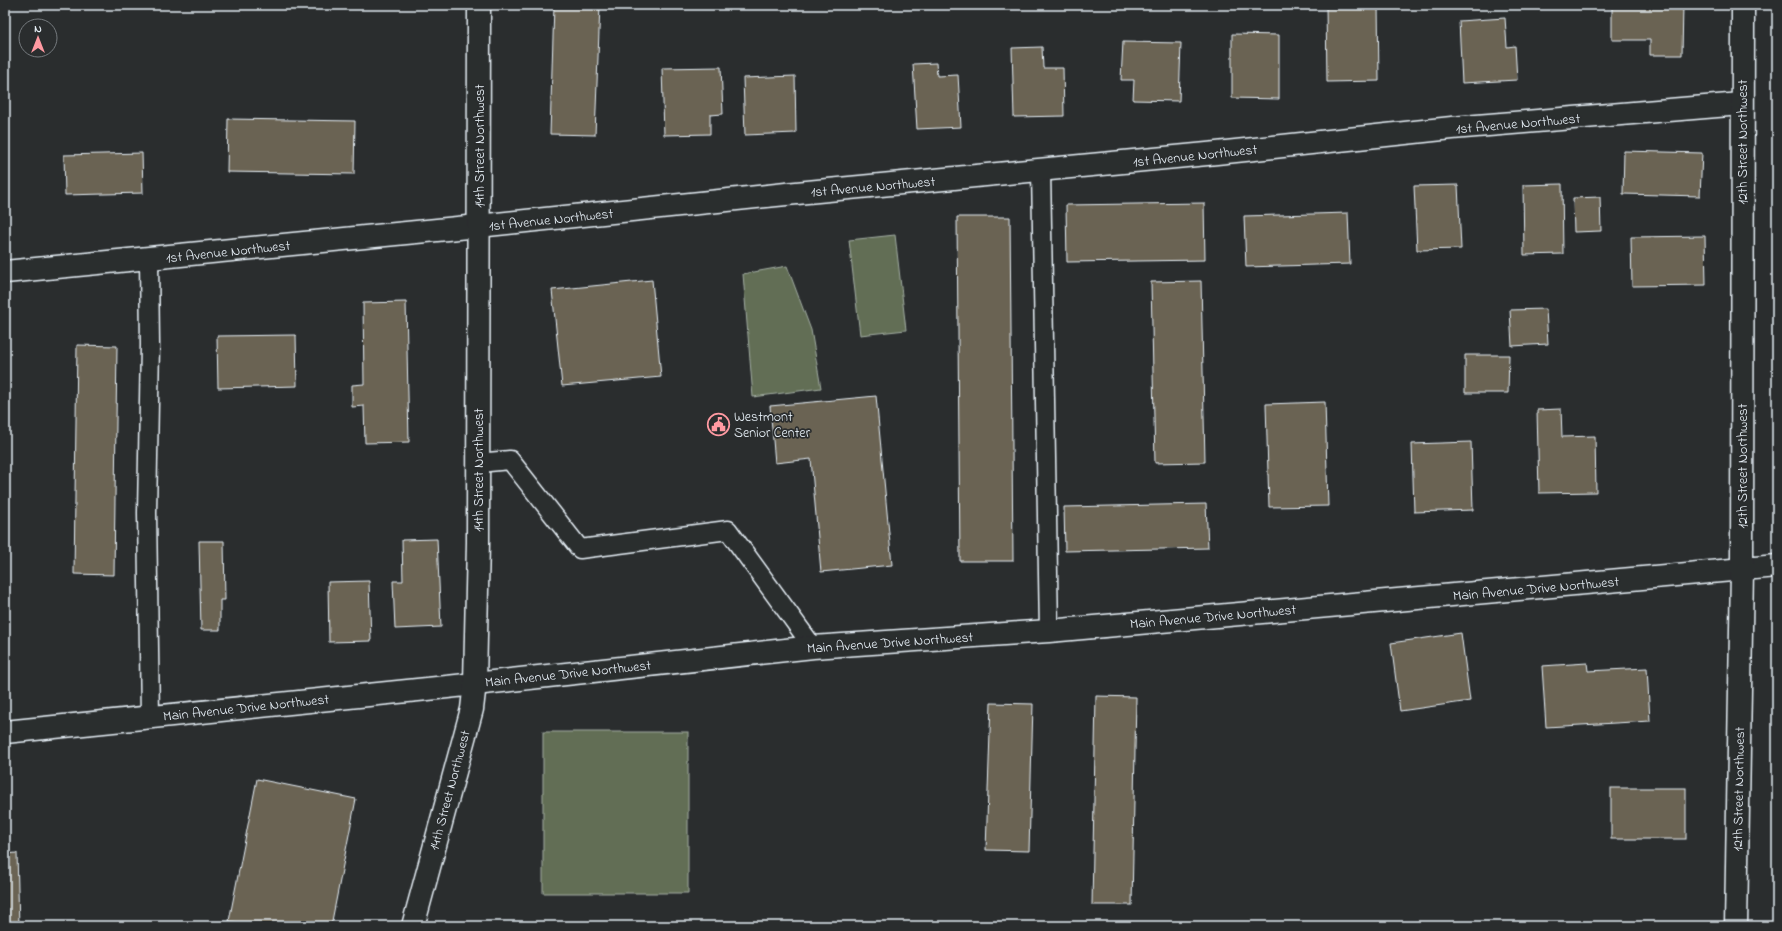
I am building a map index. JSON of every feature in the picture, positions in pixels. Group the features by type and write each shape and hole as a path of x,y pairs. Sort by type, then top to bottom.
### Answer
{"street":[{"name":"14th Street Northwest","path":"413,926 472,708 475,684 478,463 479,5"},
{"name":"12th Street Northwest","path":"1736,926 1742,570 1742,5"},
{"name":"1st Avenue Northwest","path":"5,272 149,259 1452,128 1741,104"},
{"name":"Main Avenue Drive Northwest","path":"5,732 475,684 813,647 1049,631 1777,566"}],"lane":[{"path":"1041,170 1049,631"},
{"path":"149,259 150,345 147,513 150,717"},
{"path":"478,463 510,460 580,549 728,530 813,647"}],"green space":[{"path":"895,235 906,330 860,335 849,240"},
{"path":"787,266 811,330 821,388 753,397 743,274"},
{"path":"543,732 688,732 688,893 543,893"}],"building":[{"path":"554,5 600,5 595,135 550,134"},
{"path":"1326,5 1378,5 1379,81 1327,82"},
{"path":"1612,5 1683,5 1682,55 1650,55 1650,40 1612,40"},
{"path":"1505,18 1507,47 1515,46 1517,80 1462,83 1459,21"},
{"path":"1232,34 1279,35 1279,99 1232,98"},
{"path":"1123,42 1181,43 1179,101 1133,100 1134,80 1121,80"},
{"path":"1042,47 1043,68 1063,68 1064,116 1014,117 1012,48"},
{"path":"936,63 937,76 958,75 961,127 917,129 913,64"},
{"path":"721,67 723,114 710,115 710,134 664,135 662,68"},
{"path":"795,76 796,133 745,135 743,78"},
{"path":"228,119 355,121 354,174 227,172"},
{"path":"1624,151 1702,153 1700,196 1623,194"},
{"path":"142,153 143,193 65,195 64,155"},
{"path":"1562,184 1563,254 1524,255 1523,185"},
{"path":"1458,185 1461,249 1417,250 1414,186"},
{"path":"1600,197 1601,231 1574,232 1573,198"},
{"path":"1204,203 1205,260 1067,262 1066,205"},
{"path":"1348,213 1350,264 1246,267 1244,216"},
{"path":"957,217 1010,217 1013,561 960,561"},
{"path":"1705,236 1706,285 1632,286 1631,237"},
{"path":"652,280 661,377 562,386 552,290"},
{"path":"1201,281 1205,462 1155,463 1151,282"},
{"path":"406,302 409,442 365,443 364,406 352,407 352,385 364,384 363,303"},
{"path":"1546,309 1548,344 1512,346 1510,310"},
{"path":"296,335 297,386 218,388 217,336"},
{"path":"77,345 117,346 114,575 74,574"},
{"path":"1465,355 1509,355 1508,393 1465,393"},
{"path":"876,396 892,565 821,572 811,459 775,463 770,406"},
{"path":"1325,402 1328,506 1269,507 1266,404"},
{"path":"1561,409 1562,437 1595,436 1596,492 1539,493 1537,410"},
{"path":"1471,442 1473,510 1414,512 1412,444"},
{"path":"1206,504 1208,548 1065,551 1064,507"},
{"path":"437,539 441,627 395,629 393,581 403,581 402,540"},
{"path":"199,541 224,541 225,600 220,600 220,630 201,630"},
{"path":"369,581 371,641 329,642 328,582"},
{"path":"1461,633 1470,701 1400,711 1391,643"},
{"path":"1587,663 1588,671 1647,668 1650,721 1546,727 1542,666"},
{"path":"1096,696 1136,697 1132,905 1092,905"},
{"path":"991,703 1033,704 1029,851 986,850"},
{"path":"257,779 356,799 331,926 252,926 229,921"},
{"path":"1611,788 1686,788 1686,839 1611,839"},
{"path":"17,853 19,926 5,926 5,854"}],"place":[{"name":"Westmont Senior Center","path":"718,424"}]}
